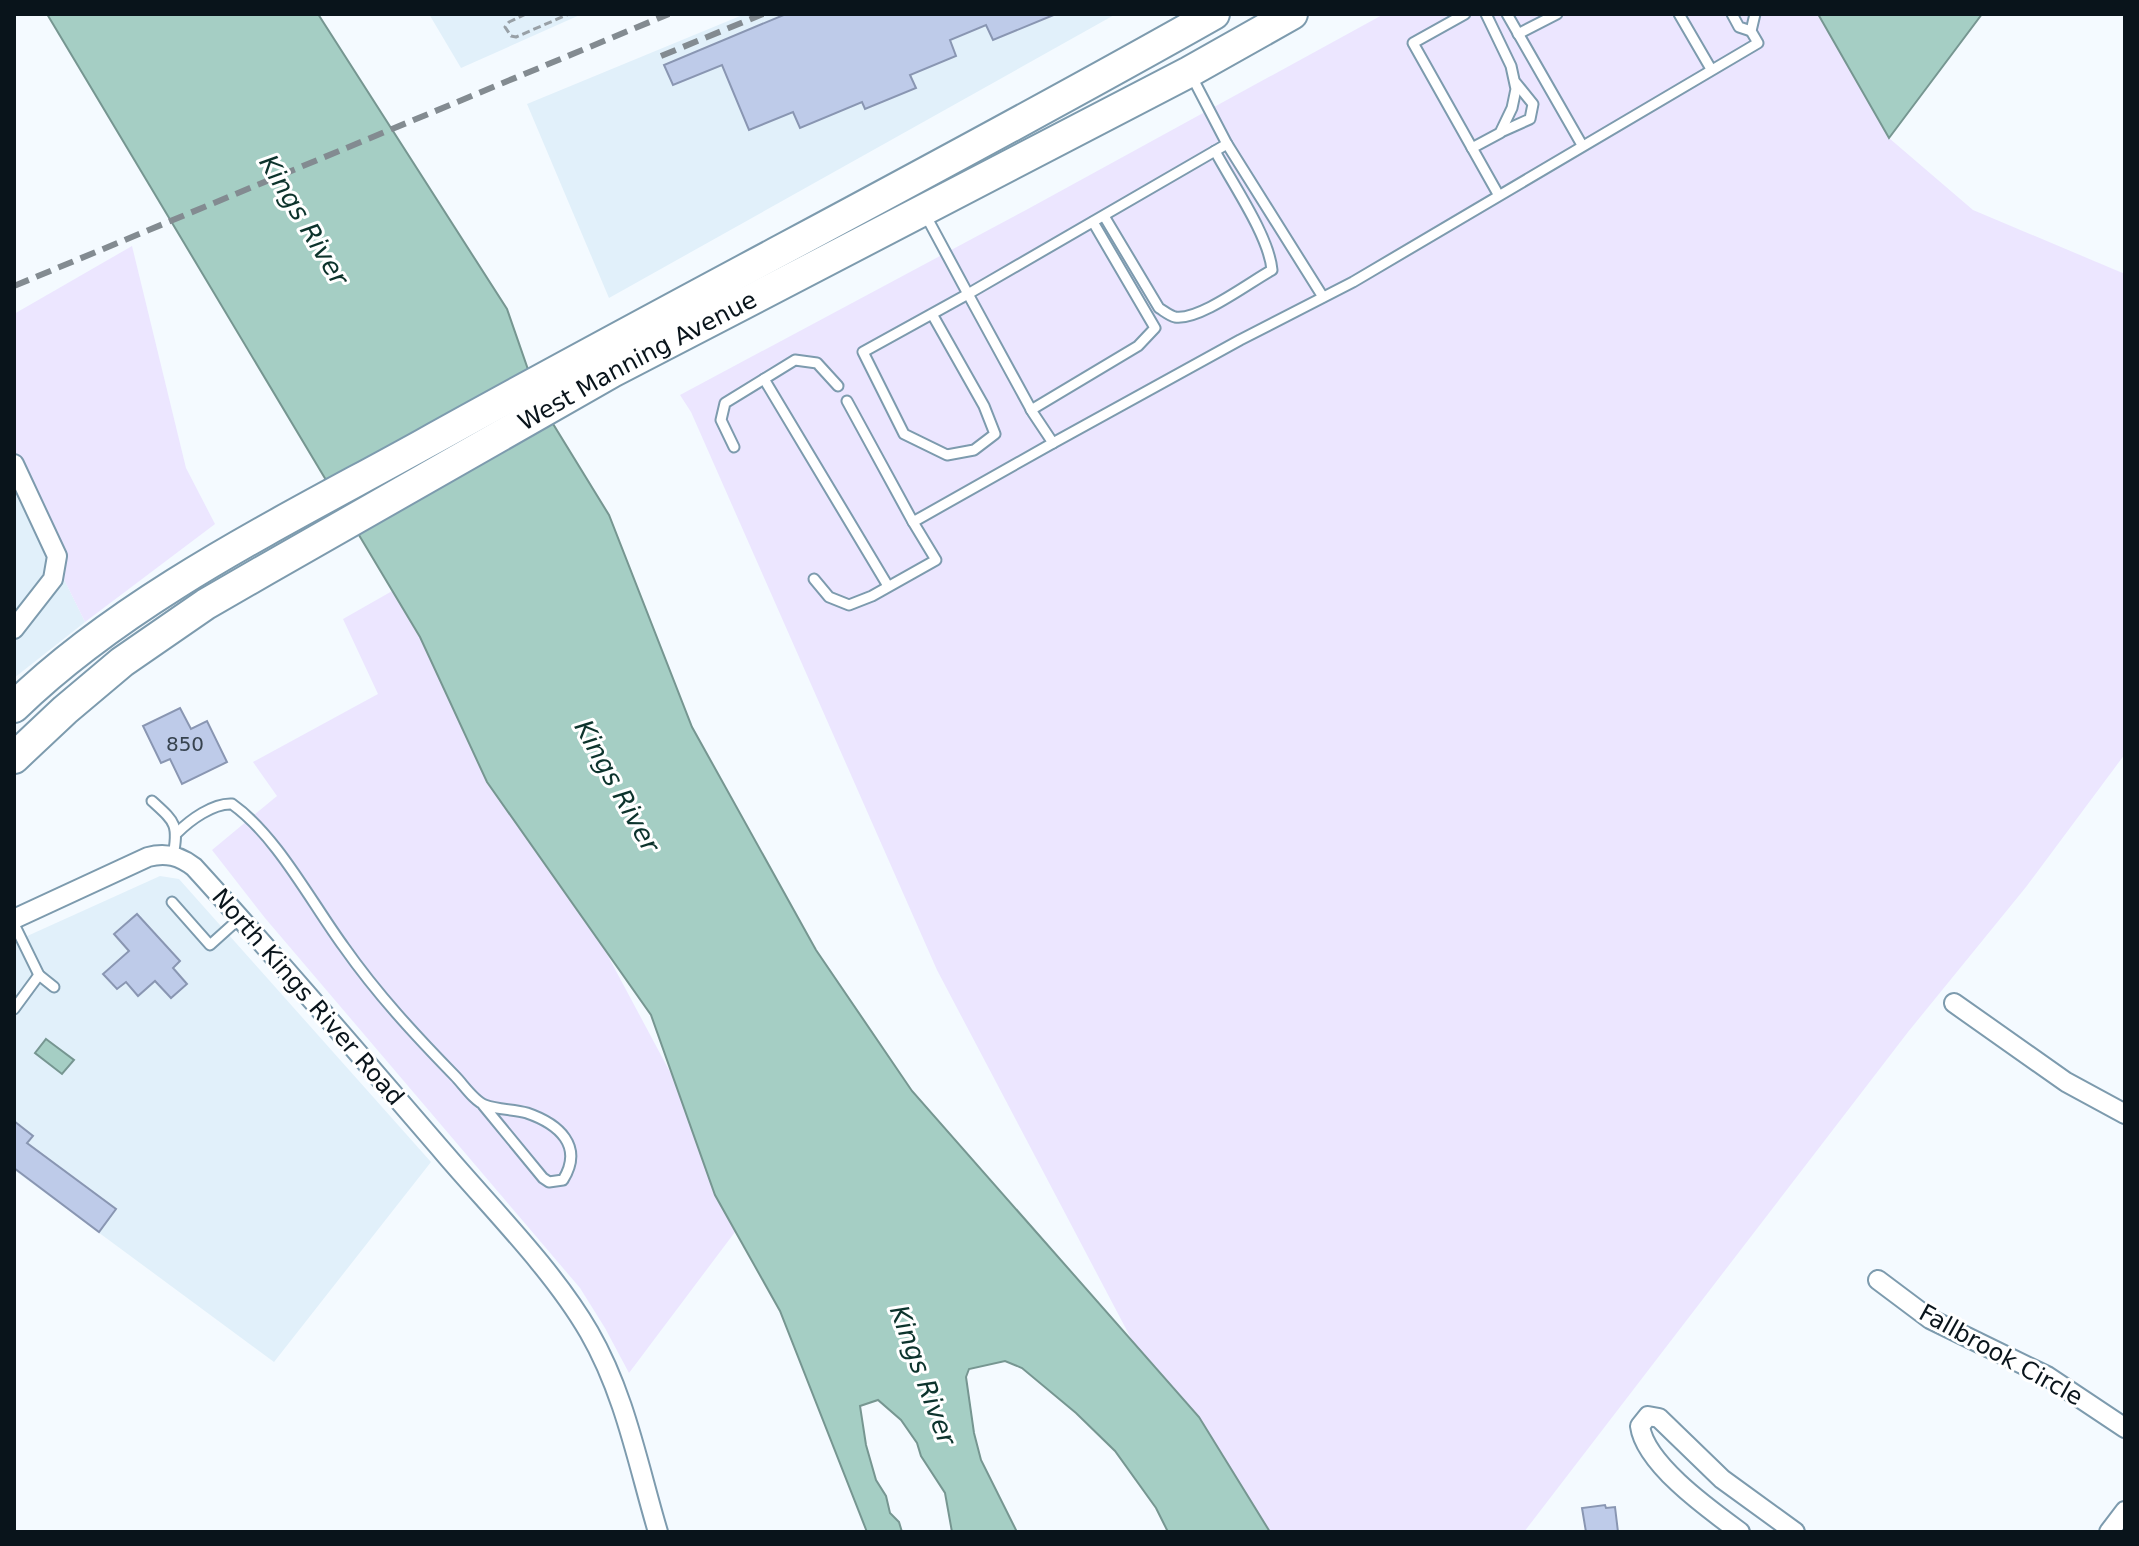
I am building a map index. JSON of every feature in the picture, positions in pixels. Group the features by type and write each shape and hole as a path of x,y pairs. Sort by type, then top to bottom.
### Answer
{"main road":[{"name":"West Manning Avenue","path":"14,758 122,662 206,604 604,360 1214,14"},
{"name":"West Manning Avenue","path":"14,707 100,636 250,541 604,360 924,210 1189,72 1292,14"}],"street":[{"path":"14,464 57,556 53,579 14,629"},
{"path":"14,922 148,857 173,856"},
{"name":"North Kings River Road","path":"173,856 194,867 240,918 567,1299 589,1333 619,1399 658,1532"},
{"path":"1954,1003 2066,1082 2125,1114"},
{"name":"Fallbrook Circle","path":"1878,1280 1930,1319 2047,1376 2125,1428"},
{"path":"1740,1532 1688,1490 1645,1444 1640,1426 1648,1416 1659,1418 1722,1479 1795,1532"},
{"path":"2109,1532 2125,1511"}],"lane":[{"path":"1465,14 1413,43 1498,194"},
{"path":"1486,14 1511,66 1516,89 1512,108 1500,133"},
{"path":"1507,14 1582,145"},
{"path":"1518,34 1557,14"},
{"path":"1679,14 1711,69"},
{"path":"913,522 1323,297 1758,43 1751,31 1739,27 1732,14"},
{"path":"1751,31 1755,14"},
{"path":"1189,72 1227,144 1323,297"},
{"path":"1472,148 1530,119 1533,104 1514,81"},
{"path":"932,314 984,406 995,434 974,450 947,455 904,434 863,352 1227,144"},
{"path":"1104,216 1159,308 1173,317 1203,310 1272,270 1271,256 1260,233 1215,151"},
{"path":"924,210 1031,410 1053,443"},
{"path":"1031,410 1138,346 1155,328 1093,222"},
{"path":"734,447 721,420 725,403 795,360 817,363 838,386"},
{"path":"764,379 888,586"},
{"path":"814,579 829,597 849,605 936,560 847,401"},
{"path":"152,801 174,821 177,833 173,856"},
{"path":"177,833 219,806 232,804 239,809 275,848 393,1011 483,1105 543,1178 549,1182 563,1180 571,1161 571,1149 566,1138 548,1122 526,1113 483,1105"},
{"path":"172,902 210,945 240,918"},
{"path":"14,922 39,975 54,987"},
{"path":"14,1009 39,975"}],"path":[{"path":"526,14 509,22 505,27 507,33 516,37 569,14"}],"shaded area":[{"path":"429,14 582,14 461,68"},
{"path":"745,14 1116,14 609,298 527,104"},
{"path":"1384,14 1818,14 1889,138 1973,210 2125,274 2125,754 2026,887 1908,1032 1524,1532 1233,1532 937,970 691,412 680,395"},
{"path":"132,246 186,468 215,524 85,622 14,477 14,314"},
{"path":"14,477 85,622 14,678"},
{"path":"408,582 747,1216 629,1373 580,1288 265,918 212,850 277,796 253,762 378,694 343,619"},
{"path":"160,876 179,879 431,1162 274,1362 14,1170 14,942"}],"water":[{"name":"Kings River","path":"47,14 318,14 507,309 539,401 609,515 692,727 816,950 912,1091 1199,1417 1270,1532 1168,1532 1156,1508 1115,1451 1022,1368 1005,1361 969,1369 966,1377 981,1460 1017,1532 952,1532 945,1493 921,1456 917,1443 901,1420 878,1400 860,1406 866,1445 876,1480 902,1532 867,1532 780,1311 715,1195 651,1015 487,782 420,637"},
{"path":"1818,14 1982,14 1889,138"},
{"path":"46,1039 74,1060 62,1074 35,1053"}],"building":[{"path":"786,14 1056,14 993,40 986,25 950,40 956,56 910,75 916,88 865,109 862,102 800,128 793,112 749,130 722,65 673,85 664,65"},
{"path":"180,708 191,729 207,721 227,762 182,784 170,759 161,763 143,726"},
{"path":"137,914 180,961 173,968 187,984 171,998 155,981 138,996 126,982 117,989 103,974 129,951 114,934"},
{"path":"14,1121 33,1136 27,1143 116,1209 99,1232 14,1168"},
{"path":"1605,1505 1606,1508 1615,1507 1618,1532 1586,1532 1582,1508"}],"railway":[{"path":"14,286 669,14"},
{"path":"661,56 763,14"}]}
